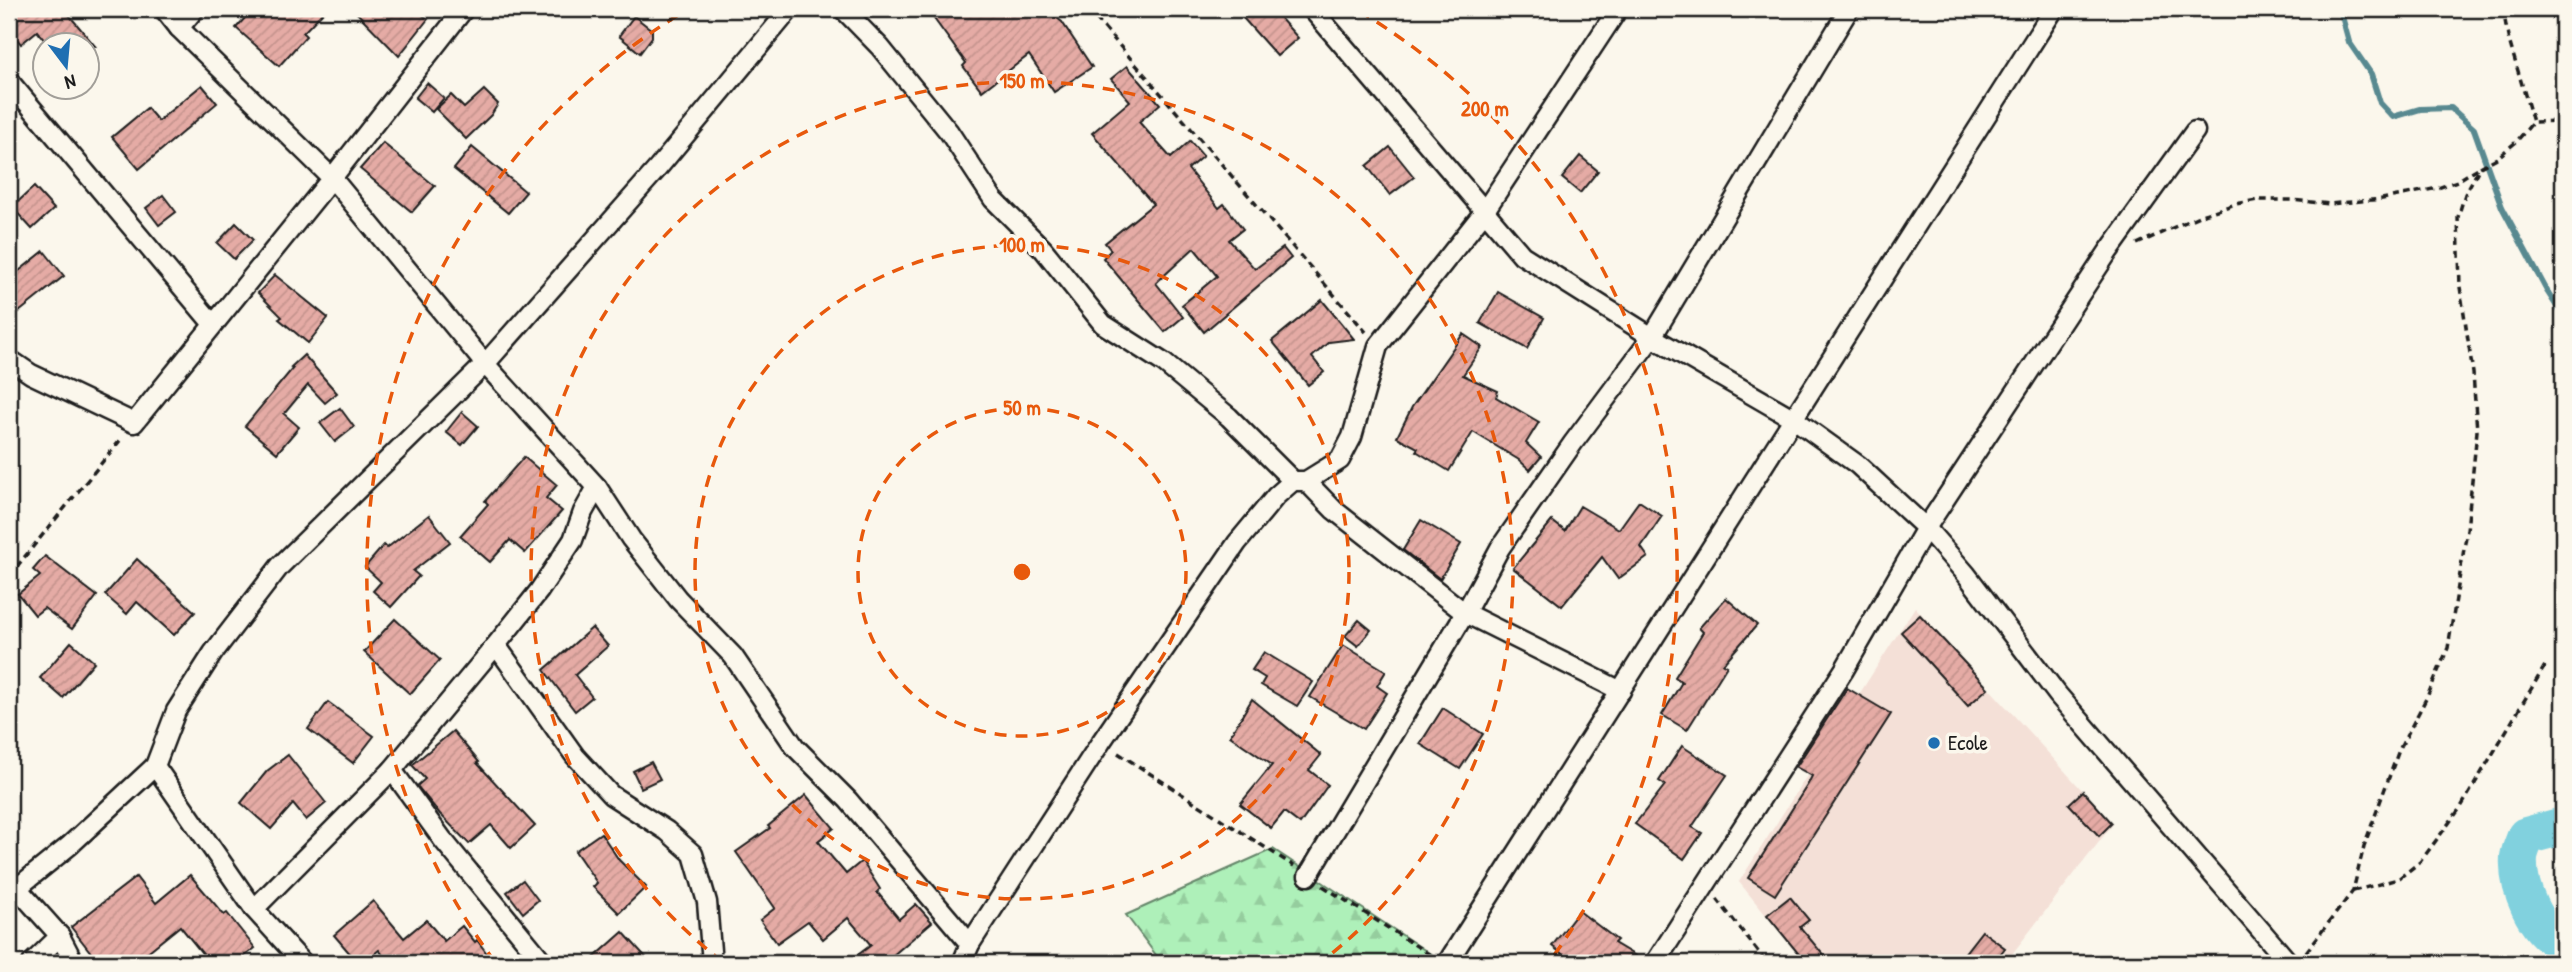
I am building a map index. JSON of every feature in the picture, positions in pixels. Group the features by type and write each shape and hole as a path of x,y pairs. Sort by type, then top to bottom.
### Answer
{"street":[{"path":"164,9 179,28 332,178 485,364 597,486 631,539 670,589 733,656 795,747 848,800 970,944"},
{"path":"179,28 195,9"},
{"path":"9,359 31,374 134,423 332,178 464,9"},
{"path":"74,963 60,936 13,883 69,846 155,766 176,711 213,653 280,566 485,364 658,168 790,9"},
{"path":"843,9 880,47 949,132 993,199 1043,249 1103,324 1164,363 1334,510 1465,612 1621,691"},
{"path":"1312,9 1522,256 1652,337 1794,419 1858,465 1926,528 1966,574 2058,695 2289,963"},
{"path":"962,963 970,944 1101,743 1237,543 1276,496 1340,460 1352,437 1378,346 1484,212 1618,9"},
{"path":"1308,876 1465,612 1500,548 1573,443 1652,337 1849,9"},
{"path":"1440,960 1621,691 2054,9"},
{"path":"9,81 213,324"},
{"path":"1655,963 1844,670 1926,528 2108,252 2195,131"},
{"path":"254,909 392,770 496,645 539,591 573,540 583,512 597,486"},
{"path":"496,645 575,756 611,795 667,831 693,854 707,902 712,963"},
{"path":"155,766 254,909 303,963"},
{"path":"392,770 443,840 544,963"},
{"path":"32,963 60,936"}],"path":[{"path":"1088,9 1378,346"},
{"path":"2503,9 2508,37 2533,121"},
{"path":"2533,121 2563,121"},
{"path":"2108,252 2142,243 2201,215 2236,204 2257,200 2281,200 2329,204 2382,199 2438,188 2457,181 2497,158 2516,142 2533,121"},
{"path":"2306,953 2353,891 2364,846 2399,750 2427,697 2448,648 2467,530 2477,431 2473,373 2460,287 2458,228 2465,194 2480,167"},
{"path":"9,576 134,423"},
{"path":"2353,891 2398,879 2420,862 2461,807 2546,664"},
{"path":"1101,743 1440,960"},
{"path":"1705,883 1767,963"}],"shaded area":[{"name":"Ecole","path":"1915,607 2113,824 2005,963 1805,963 1739,882"}],"green space":[{"path":"1273,849 1444,963 1162,963 1126,915"}],"building":[{"path":"9,9 64,9 83,32 37,31 32,32 21,44 9,29"},
{"path":"253,9 326,9 303,33 306,36 279,66 236,28"},
{"path":"353,9 414,9 428,19 399,56"},
{"path":"941,9 1046,9 1062,22 1092,67 1054,92 1029,55 982,91 963,66 966,63 932,16"},
{"path":"1253,9 1272,9 1298,38 1277,56 1243,18"},
{"path":"634,16 652,30 652,37 640,53 619,36"},
{"path":"1127,66 1160,104 1139,122 1171,158 1190,141 1203,156 1188,169 1219,208 1224,204 1243,229 1229,240 1255,269 1283,248 1291,258 1204,332 1182,305 1217,276 1194,248 1156,283 1183,317 1165,332 1103,258 1111,250 1105,243 1153,204 1092,133 1130,101 1111,79"},
{"path":"427,83 444,98 432,112 415,98"},
{"path":"202,85 217,103 139,169 112,137 147,108 158,121"},
{"path":"484,90 498,104 491,115 466,139 436,109 451,95 464,108"},
{"path":"383,143 435,186 412,212 360,169"},
{"path":"472,147 526,192 508,213 454,169"},
{"path":"1390,147 1414,177 1390,195 1367,166"},
{"path":"1580,156 1598,171 1580,193 1562,178"},
{"path":"34,187 54,209 32,229 12,207"},
{"path":"163,195 176,212 159,225 146,208"},
{"path":"236,223 253,240 234,259 217,243"},
{"path":"44,251 64,276 9,320 9,279"},
{"path":"275,275 328,318 308,343 279,319 282,317 258,293"},
{"path":"1498,292 1544,318 1527,349 1480,323"},
{"path":"1322,300 1354,339 1329,342 1312,357 1324,372 1308,385 1272,341"},
{"path":"1463,334 1482,347 1463,375 1498,391 1496,397 1539,422 1526,443 1541,457 1530,470 1519,460 1473,432 1449,471 1416,451 1418,448 1397,437 1412,407"},
{"path":"304,355 337,393 325,403 308,385 284,414 299,427 277,453 245,426 293,368 291,367"},
{"path":"340,408 354,427 335,442 320,423"},
{"path":"462,412 478,426 462,445 446,432"},
{"path":"524,457 557,485 546,498 562,511 525,553 510,540 490,562 460,536 488,504 485,501"},
{"path":"1639,501 1662,516 1641,547 1648,557 1618,579 1602,557 1562,606 1513,568 1552,521 1565,531 1580,506 1619,529"},
{"path":"429,515 450,542 413,571 419,576 391,607 373,591 381,582 365,567 384,545 387,548"},
{"path":"1421,520 1461,544 1440,579 1403,550"},
{"path":"45,556 97,596 72,629 44,608 35,615 18,594 40,576 33,570"},
{"path":"137,559 195,612 174,635 137,602 127,614 105,595"},
{"path":"1726,598 1757,625 1723,664 1727,666 1687,730 1662,715 1682,682 1675,677 1703,632 1699,628"},
{"path":"1920,615 1988,688 1968,706 1901,632"},
{"path":"395,619 440,660 410,694 364,652"},
{"path":"1359,620 1371,630 1358,646 1345,636"},
{"path":"592,628 608,646 575,675 592,697 575,711 544,670"},
{"path":"71,642 94,662 63,698 40,678"},
{"path":"1343,645 1386,671 1377,686 1387,693 1364,729 1310,697"},
{"path":"1264,652 1313,682 1297,706 1261,685 1265,678 1252,670"},
{"path":"1847,688 1891,714 1775,895 1748,878 1808,784 1812,776 1796,767"},
{"path":"1252,699 1321,755 1309,770 1328,785 1300,824 1284,812 1271,828 1240,804 1272,765 1230,736"},
{"path":"328,702 374,736 353,763 308,729"},
{"path":"1443,708 1483,734 1460,769 1420,744"},
{"path":"453,731 479,762 477,763 535,826 511,848 491,825 469,844 417,786 425,779 412,765"},
{"path":"1682,746 1727,775 1692,827 1702,833 1684,859 1635,824 1665,785 1659,781"},
{"path":"288,755 326,803 306,820 293,804 271,829 241,803 267,771"},
{"path":"651,762 660,779 641,788 633,771"},
{"path":"2083,791 2112,823 2099,836 2069,804"},
{"path":"806,795 834,828 818,841 846,874 862,861 880,889 877,892 899,919 916,904 932,922 884,963 847,963 871,945 848,918 823,939 808,921 777,943 760,920 775,908 736,852 770,828 768,826"},
{"path":"601,833 619,860 646,887 619,913 593,887 597,883 575,851"},
{"path":"190,875 224,915 227,913 255,948 236,963 210,963 180,926 134,963 99,963 71,927 136,877 156,903"},
{"path":"523,880 538,900 523,913 507,892"},
{"path":"1790,897 1809,920 1800,927 1830,963 1806,963 1767,915"},
{"path":"373,901 404,938 426,920 444,941 462,926 475,942 477,940 494,963 389,963 379,950 363,963 358,963 334,935"},
{"path":"1579,911 1617,940 1614,943 1644,963 1574,963 1552,946"},
{"path":"1982,931 2005,948 1993,963 1957,963"},
{"path":"623,932 651,963 588,963"}],"waterway":[{"path":"2340,9 2349,42 2371,74 2380,103 2393,117 2420,109 2451,108 2474,129 2502,207 2563,316"},
{"path":"2563,826 2526,836 2519,857 2521,881 2529,907 2544,929 2563,943"}],"place":[{"name":"Ecole","path":"1934,743"}]}
